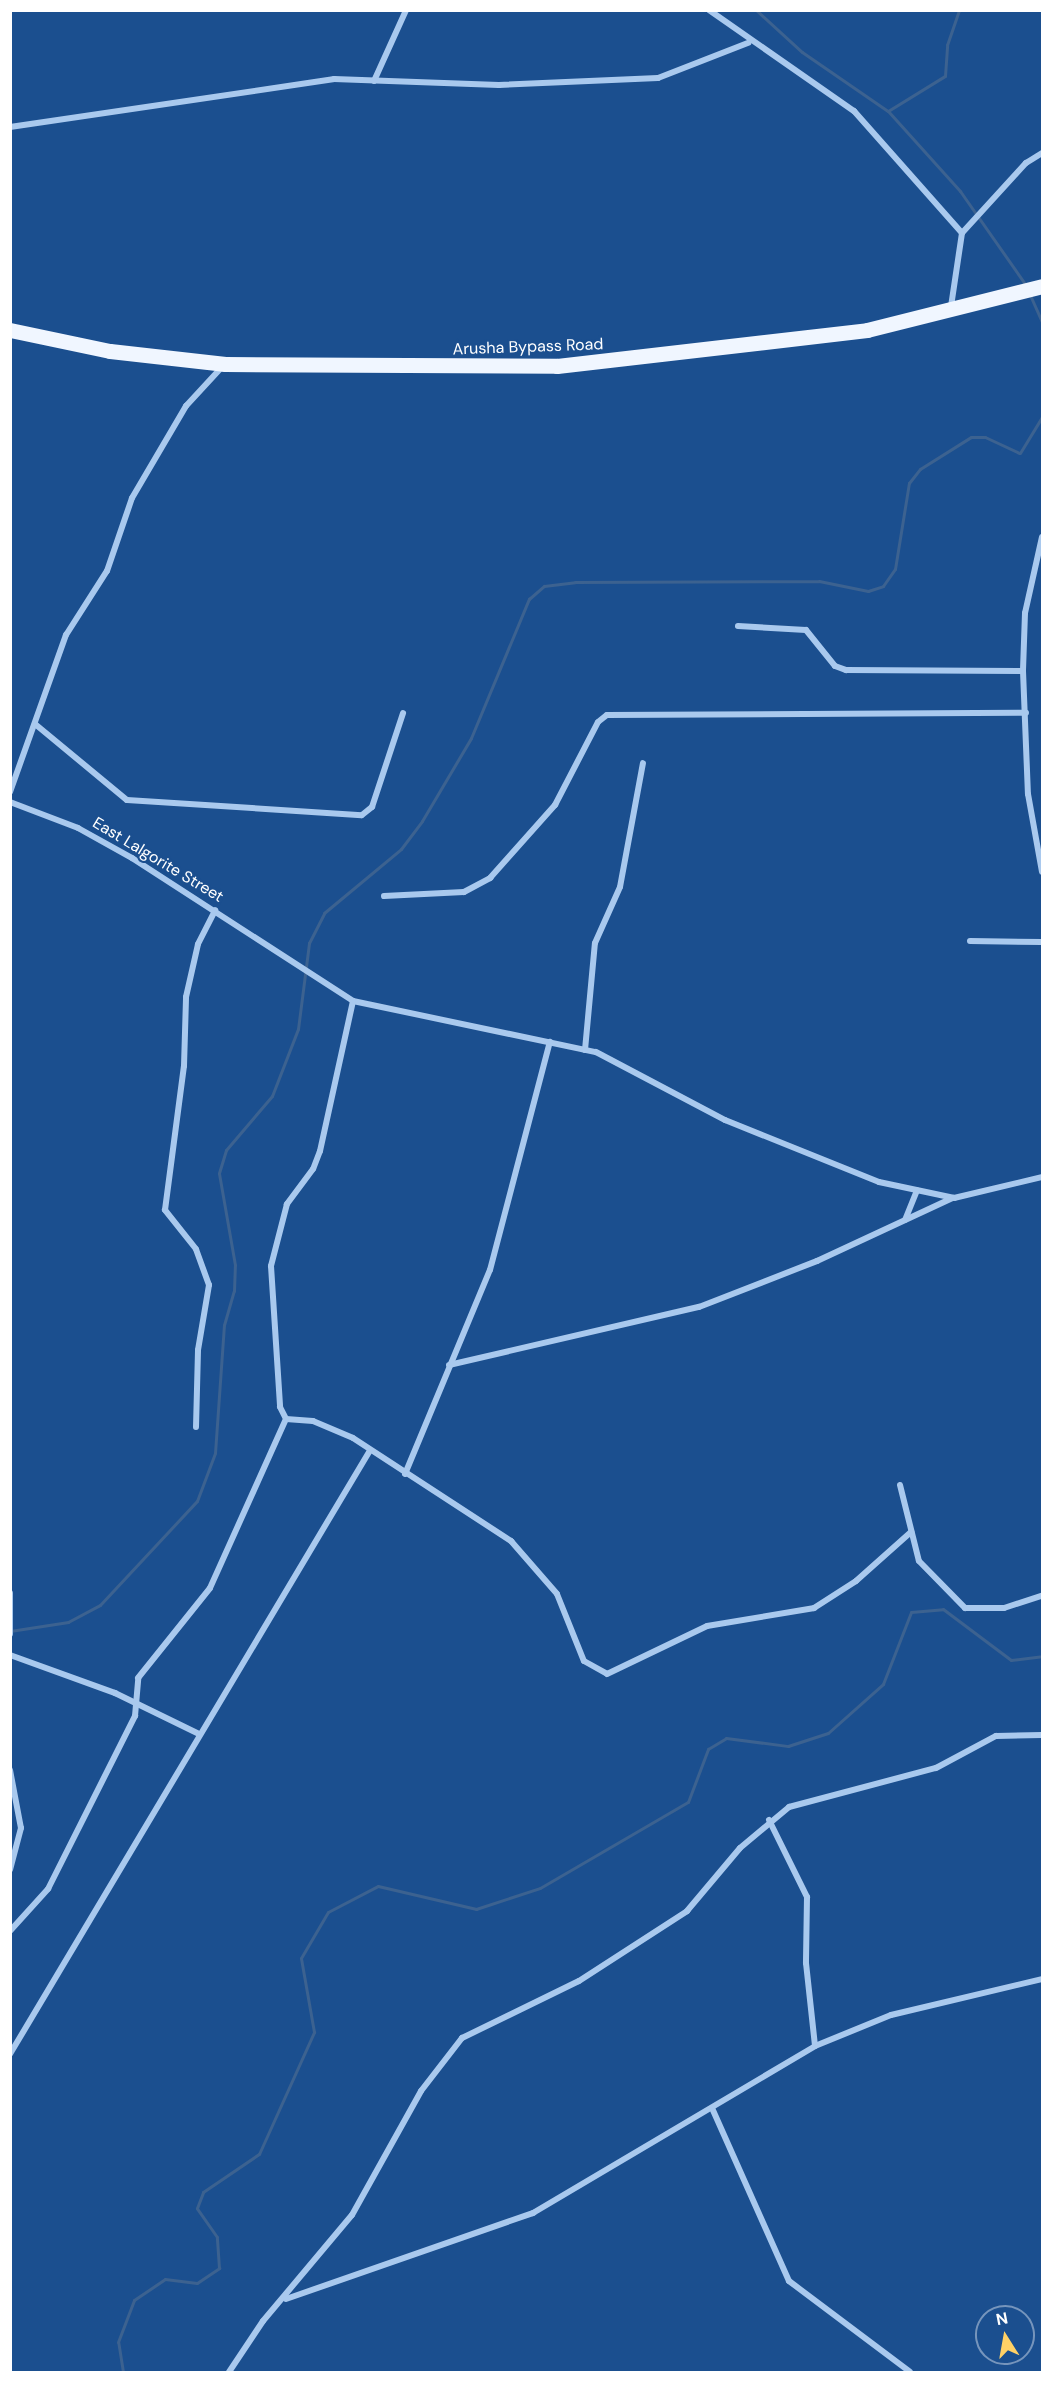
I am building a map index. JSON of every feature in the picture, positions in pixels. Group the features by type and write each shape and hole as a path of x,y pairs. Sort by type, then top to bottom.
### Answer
{"main road":[{"name":"Arusha Bypass Road","path":"10,330 110,351 225,364 557,366 867,330 1042,287"}],"street":[{"path":"374,81 406,10"},
{"path":"709,10 748,43 854,111 962,233"},
{"path":"10,127 206,95 334,80 499,85 658,78 748,43"},
{"path":"951,311 962,233 985,211 1026,163 1042,153"},
{"path":"10,792 66,634 106,571 142,479 186,406 225,364"},
{"path":"1042,537 1024,626 1023,671 1028,794 1042,872"},
{"path":"1034,581 1042,583"},
{"path":"738,626 806,630 834,666 846,670 1023,671"},
{"path":"36,724 105,788 127,800 362,815 372,807 403,713"},
{"path":"384,896 464,892 490,878 555,805 598,722 608,715 1026,713"},
{"path":"585,1050 595,943 620,887 643,764"},
{"name":"East Lalgorite Street","path":"10,802 78,828 215,910 321,984 353,1001 585,1050 635,1068 793,1151 917,1190 954,1198"},
{"path":"196,1427 198,1350 209,1285 196,1249 165,1210 184,1066 186,997 198,944 215,910"},
{"path":"970,941 1042,942"},
{"path":"286,1419 280,1407 272,1266 287,1204 314,1169 320,1151 353,1001"},
{"path":"405,1474 490,1270 550,1042"},
{"path":"449,1365 699,1306 954,1198 1042,1177"},
{"path":"904,1221 917,1190"},
{"path":"286,1419 336,1429 511,1541 557,1594 584,1661 607,1674 707,1626 814,1608 856,1581 911,1532"},
{"path":"10,1931 48,1889 138,1704 138,1678 210,1588 286,1419"},
{"path":"10,2054 369,1452"},
{"path":"900,1485 919,1562 965,1608 1004,1608 1042,1596"},
{"path":"10,1593 10,1634"},
{"path":"10,1655 138,1704 199,1734"},
{"path":"229,2373 263,2321 286,2300 352,2215 421,2091 462,2038 579,1981 687,1911 769,1820 819,1798 936,1768 996,1736 1042,1735"},
{"path":"10,1770 21,1828 10,1870"},
{"path":"769,1820 807,1897 806,1963 815,2046"},
{"path":"286,2300 533,2213 815,2046 891,2015 1042,1978"},
{"path":"712,2108 789,2281 910,2373"}],"waterway":[{"path":"756,10 802,52 888,111 960,191 1025,284"},
{"path":"888,111 945,76 947,45 959,10"},
{"path":"1030,295 1042,322"},
{"path":"10,1631 68,1622 100,1605 197,1501 215,1453 224,1325 234,1291 235,1265 219,1173 226,1150 272,1096 298,1029 309,943 324,913 401,849 422,821 471,738 529,599 544,586 575,582 819,581 868,591 883,586 895,569 909,483 920,469 971,437 985,437 1020,453 1042,417"},
{"path":"123,2372 118,2342 134,2300 165,2279 197,2283 219,2268 217,2237 197,2208 203,2192 259,2154 314,2032 301,1958 328,1912 378,1886 476,1909 540,1888 688,1802 708,1749 726,1738 788,1746 828,1733 883,1684 911,1612 943,1609 1011,1660 1042,1656"}]}
